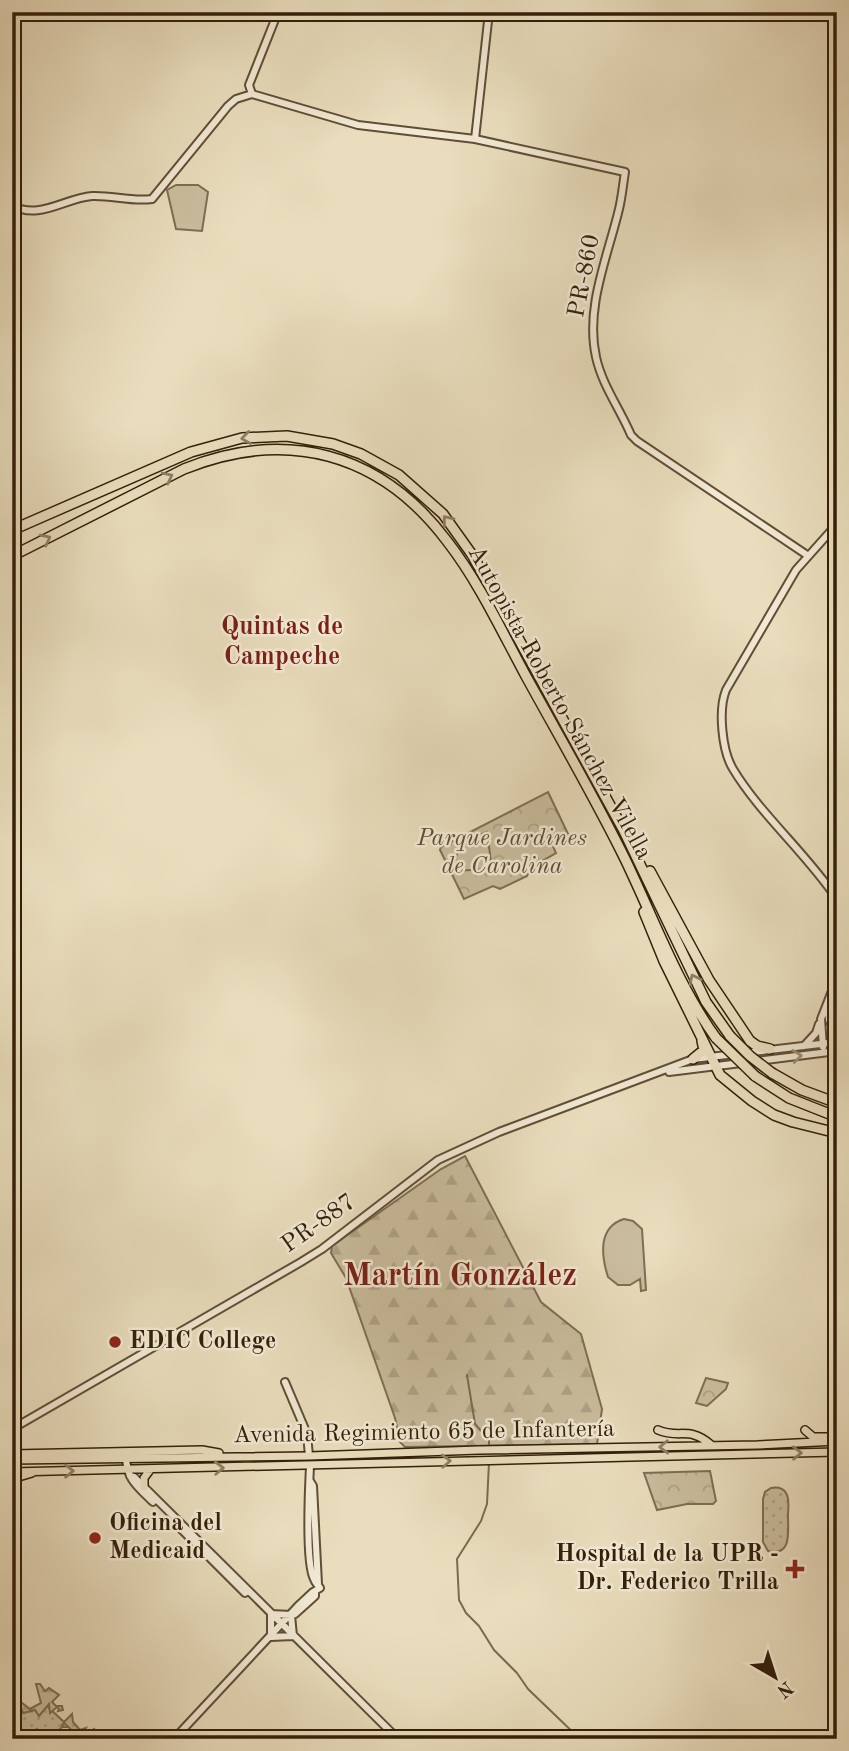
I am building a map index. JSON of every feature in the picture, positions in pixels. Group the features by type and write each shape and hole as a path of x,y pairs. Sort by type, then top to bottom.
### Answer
{"highway":[{"name":"Autopista Roberto Sánchez Vilella","path":"12,530 191,452 225,442 257,437 287,436 318,440 361,454 415,486 433,503 464,542 605,796 705,1002 730,1037 772,1073 802,1090 837,1103"},
{"name":"Autopista Roberto Sánchez Vilella","path":"12,556 206,460 239,452 290,449 334,458 383,480 433,524 469,572 626,862 690,998 716,1038 755,1076 789,1098 837,1117"},
{"path":"605,796 617,811 720,998 750,1041 770,1049"},
{"path":"626,862 650,930 720,1075 765,1110 793,1122 837,1133"},
{"path":"693,1059 704,1050 702,1040"}],"main road":[{"path":"658,1430 664,1433 700,1436 710,1445"},
{"path":"805,1430 813,1437 837,1439"},
{"name":"Avenida Regimiento 65 de Infantería","path":"126,1454 202,1450 233,1456 309,1456 837,1439"},
{"name":"Avenida Regimiento 65 de Infantería","path":"12,1472 129,1474 150,1470 837,1452"},
{"path":"12,1454 126,1454"},
{"path":"12,1460 126,1454"},
{"path":"144,1487 144,1478 150,1470"},
{"path":"12,1479 37,1471"}],"street":[{"path":"12,205 31,212 91,196 139,201 152,199 228,106 236,99 252,94 249,85 278,12"},
{"path":"475,139 489,12"},
{"name":"PR-860","path":"252,94 358,125 475,139 625,172 620,206 595,307 593,335 596,357 606,387 631,435 637,441 807,555"},
{"path":"837,524 796,570 726,690 722,709 723,735 733,769 837,899"},
{"path":"796,570 797,558 792,547 817,545"},
{"path":"804,1046 816,1033 837,978"},
{"path":"829,998 829,1020 837,1033"},
{"path":"821,1019 823,1052"},
{"name":"PR-887","path":"657,1074 770,1049 837,1042"},
{"name":"PR-887","path":"12,1429 301,1262 438,1160 499,1132 693,1059 713,1060 837,1051"},
{"path":"285,1382 307,1434 309,1456"},
{"path":"126,1454 131,1480 398,1739"},
{"path":"269,1613 296,1614 320,1588 312,1544 310,1466"},
{"path":"129,1474 267,1608 272,1624 271,1637"},
{"path":"174,1739 292,1614"},
{"path":"292,1614 293,1636"},
{"path":"271,1637 293,1636"}],"green space":[{"path":"176,185 198,185 208,192 202,231 176,229 167,190"},
{"name":"Parque Jardines de Carolina","path":"548,792 569,836 552,844 556,853 530,868 527,876 500,889 493,886 464,899 440,850 441,847"},
{"path":"487,832 492,869 452,871 456,856 463,846"},
{"path":"465,1156 541,1302 581,1334 602,1409 597,1444 405,1447 400,1442 395,1418 346,1278 331,1253 332,1246 441,1169"},
{"path":"624,1219 633,1221 642,1229 646,1290 641,1291 640,1279 630,1285 618,1285 608,1277 603,1251 606,1235 610,1228"},
{"path":"706,1378 728,1383 726,1389 707,1406 696,1403"},
{"path":"710,1471 716,1501 713,1504 687,1504 657,1510 644,1473"},
{"path":"771,1488 783,1490 788,1501 787,1542 785,1547 776,1552 768,1551 763,1542 763,1499 765,1492"},
{"path":"36,1684 40,1684 45,1691 49,1688 59,1695 52,1702 56,1706 62,1706 63,1710 58,1711 57,1707 50,1713 49,1704 39,1716 35,1710 23,1713 19,1703 30,1709 41,1703"},
{"path":"47,1706 64,1722 72,1714 73,1722 80,1730 86,1728 89,1734 94,1729 99,1734 94,1739 90,1739 88,1734 81,1739 64,1723 62,1725 65,1727 50,1739 37,1729 27,1739 12,1739 12,1724 19,1714"}],"waterway":[{"path":"467,1375 475,1424 489,1440 489,1445"},
{"path":"489,1462 487,1504 481,1521 457,1559 459,1600 494,1650 517,1673 528,1689 580,1739"}],"place":[{"name":"EDIC College","path":"115,1342"},
{"name":"Oficina del Medicaid","path":"95,1538"},
{"name":"Hospital de la UPR - Dr. Federico Trilla","path":"795,1569"}],"district":[{"name":"Quintas de Campeche","path":"282,642"},
{"name":"Martín González","path":"460,1277"}]}
